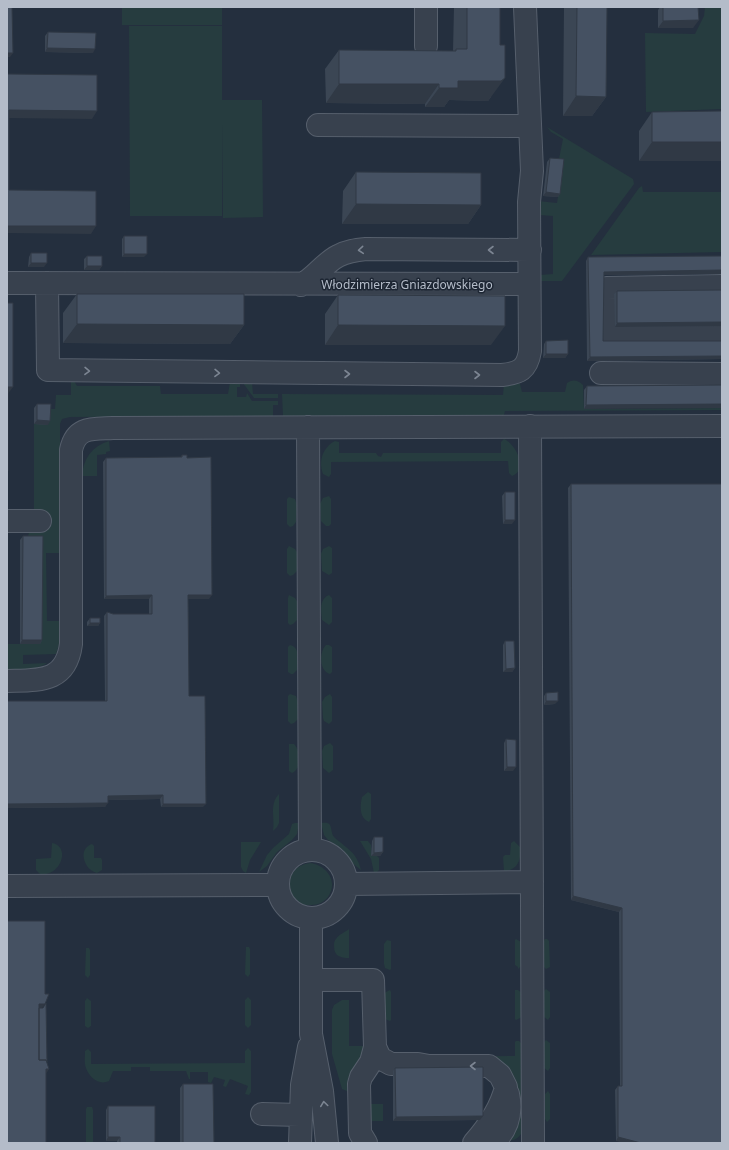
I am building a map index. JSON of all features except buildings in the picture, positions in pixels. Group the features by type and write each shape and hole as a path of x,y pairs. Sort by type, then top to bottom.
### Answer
{"street":[{"path":"426,7 426,46"},
{"path":"47,283 48,370 502,375 520,370 525,366 529,358 529,202 532,171 532,138 530,126 525,7"},
{"path":"318,125 530,126"},
{"path":"301,284 318,273 337,256 350,251 366,249 530,250"},
{"name":"Włodzimierza Gniazdowskiego","path":"7,283 529,284"},
{"path":"722,286 607,288 609,337 722,337"},
{"path":"601,373 722,374"},
{"path":"530,426 533,1143"},
{"path":"7,681 40,680 52,676 63,667 70,654 71,450 73,442 78,435 90,429 722,426"},
{"path":"308,427 310,849"},
{"path":"7,521 40,521"},
{"path":"310,849 321,850 331,855 340,863 345,873 346,884 344,895 339,905 332,912 322,917 311,918 296,915 285,905 278,892 277,885 281,867 286,860 293,854 310,849"},
{"path":"346,884 532,882"},
{"path":"7,886 277,885"},
{"path":"300,1143 302,1085 311,1034 311,918"},
{"path":"311,980 374,980 374,1047 371,1062 361,1077 359,1084 360,1133 366,1143"},
{"path":"311,1034 322,1091 328,1143"},
{"path":"374,1047 380,1058 391,1064 489,1066 500,1075 506,1087 510,1103 509,1117 503,1131 493,1143"},
{"path":"474,1143 498,1110 506,1087"},
{"path":"262,1114 300,1115"}],"green space":[{"path":"122,7 222,7 222,25 122,25"},
{"path":"705,7 722,7 722,109 646,112 645,33 695,34 704,16"},
{"path":"129,26 222,26 222,100 262,100 263,217 223,218 222,122 222,216 130,216"},
{"path":"547,127 633,179 634,184 562,281 538,281 540,275 553,274 553,216 540,215 538,201 557,203 564,161 559,159 563,139 551,132"},
{"path":"642,186 643,192 722,192 722,252 591,255 639,188"},
{"path":"71,376 77,386 160,386 161,394 228,394 230,382 240,379 240,387 237,387 237,397 246,397 247,393 252,401 278,401 278,405 273,405 273,416 70,417 62,419 60,424 60,553 46,553 47,621 61,621 61,639 56,654 23,655 23,664 47,663 42,666 33,669 7,670 7,644 40,644 27,540 34,513 34,424 48,424 48,409 55,409 56,395 71,395"},
{"path":"243,379 252,382 253,394 278,394 278,398 254,398 243,383"},
{"path":"516,381 520,384 522,392 565,392 567,383 577,381 583,385 584,409 722,408 722,410 505,411 504,415 283,416 282,394 503,395 504,384"},
{"path":"504,439 513,446 519,457 520,468 517,473 512,476 509,473 508,461 331,462 331,474 329,477 323,474 321,464 321,459 327,447 335,441 339,442 339,453 376,453 381,457 383,453 501,453 501,442"},
{"path":"109,441 110,451 106,452 106,454 97,455 97,476 82,476 86,459 98,446"},
{"path":"329,496 331,499 331,524 326,526 321,521 320,504 323,498"},
{"path":"289,497 295,499 297,505 296,522 290,527 287,524 287,499"},
{"path":"289,546 295,549 298,554 297,571 290,576 287,573 287,549"},
{"path":"329,546 332,548 332,573 329,575 322,571 321,554 323,549"},
{"path":"289,595 295,598 298,603 297,620 290,625 288,623"},
{"path":"329,595 332,598 332,622 329,625 322,620 321,609 322,602"},
{"path":"290,645 296,648 298,655 297,670 293,674 288,672 288,647"},
{"path":"326,645 332,647 332,672 330,674 326,672 321,661 322,652"},
{"path":"290,694 296,696 298,702 298,719 291,724 288,721 288,696"},
{"path":"330,694 332,697 332,721 329,724 324,721 323,718 322,702 325,697"},
{"path":"330,743 333,746 333,770 329,773 323,768 322,751 324,746"},
{"path":"289,744 294,744 299,755 298,768 292,773 289,771"},
{"path":"368,792 371,794 371,819 369,822 363,818 361,808 362,797"},
{"path":"279,794 279,823 273,831 273,807"},
{"path":"299,823 297,834 277,852 267,866 259,872 267,855 289,834 292,824"},
{"path":"321,823 327,823 330,825 334,837 354,854 361,870 352,863 343,850 328,840 324,835"},
{"path":"360,841 368,841 371,845 372,856 377,856 379,858 379,870 377,872 374,873 371,859"},
{"path":"514,841 520,847 520,859 513,869 504,871 503,857 505,855 510,855 511,843"},
{"path":"241,842 261,842 250,860 246,873 241,867"},
{"path":"52,843 58,845 61,850 61,861 53,871 47,874 40,874 36,870 36,859 51,858"},
{"path":"92,844 94,846 94,858 101,858 102,860 102,870 97,873 89,868 84,859 85,850"},
{"path":"310,863 316,864 326,870 332,885 328,897 321,903 314,905 303,904 296,900 291,894 289,886 290,879 294,872 300,866"},
{"path":"349,929 349,958 343,958 336,954 334,942 338,936"},
{"path":"516,939 521,942 522,965 518,969 515,965"},
{"path":"545,939 549,941 550,967 546,969 544,967"},
{"path":"387,940 391,941 390,970 385,968 384,964 384,944"},
{"path":"246,947 249,947 250,949 250,974 248,977 245,974"},
{"path":"86,948 89,948 90,950 90,975 88,978 85,975"},
{"path":"546,989 550,992 550,1017 548,1020 544,1017 544,991"},
{"path":"390,990 390,1021 385,1019 384,1015 384,994"},
{"path":"515,990 522,993 522,1017 516,1020 515,1019"},
{"path":"248,997 251,1000 251,1025 248,1028 245,1025 245,1000"},
{"path":"87,998 91,1001 91,1026 88,1028 85,1026 85,1001"},
{"path":"342,1000 349,1000 349,1046 366,1046 352,1091 342,1089 332,1054 332,1010 334,1005"},
{"path":"546,1040 550,1043 550,1068 548,1071 544,1068 544,1042"},
{"path":"516,1041 519,1041 522,1044 523,1129 516,1139 505,1141 510,1080 418,1057 515,1056"},
{"path":"248,1048 251,1051 251,1092 249,1095 245,1094 248,1086 230,1079 226,1087 223,1086 225,1080 214,1077 211,1083 208,1082 208,1072 190,1072 189,1079 186,1071 150,1071 150,1067 131,1067 131,1071 113,1071 109,1081 102,1082 95,1080 89,1075 85,1062 85,1051 88,1049 91,1052 91,1064 245,1063 245,1051"},
{"path":"548,1091 550,1094 550,1119 547,1122 545,1119 545,1094"},
{"path":"367,1104 383,1104 383,1121 367,1121"},
{"path":"87,1107 92,1107 93,1110 93,1143 86,1143"}]}
